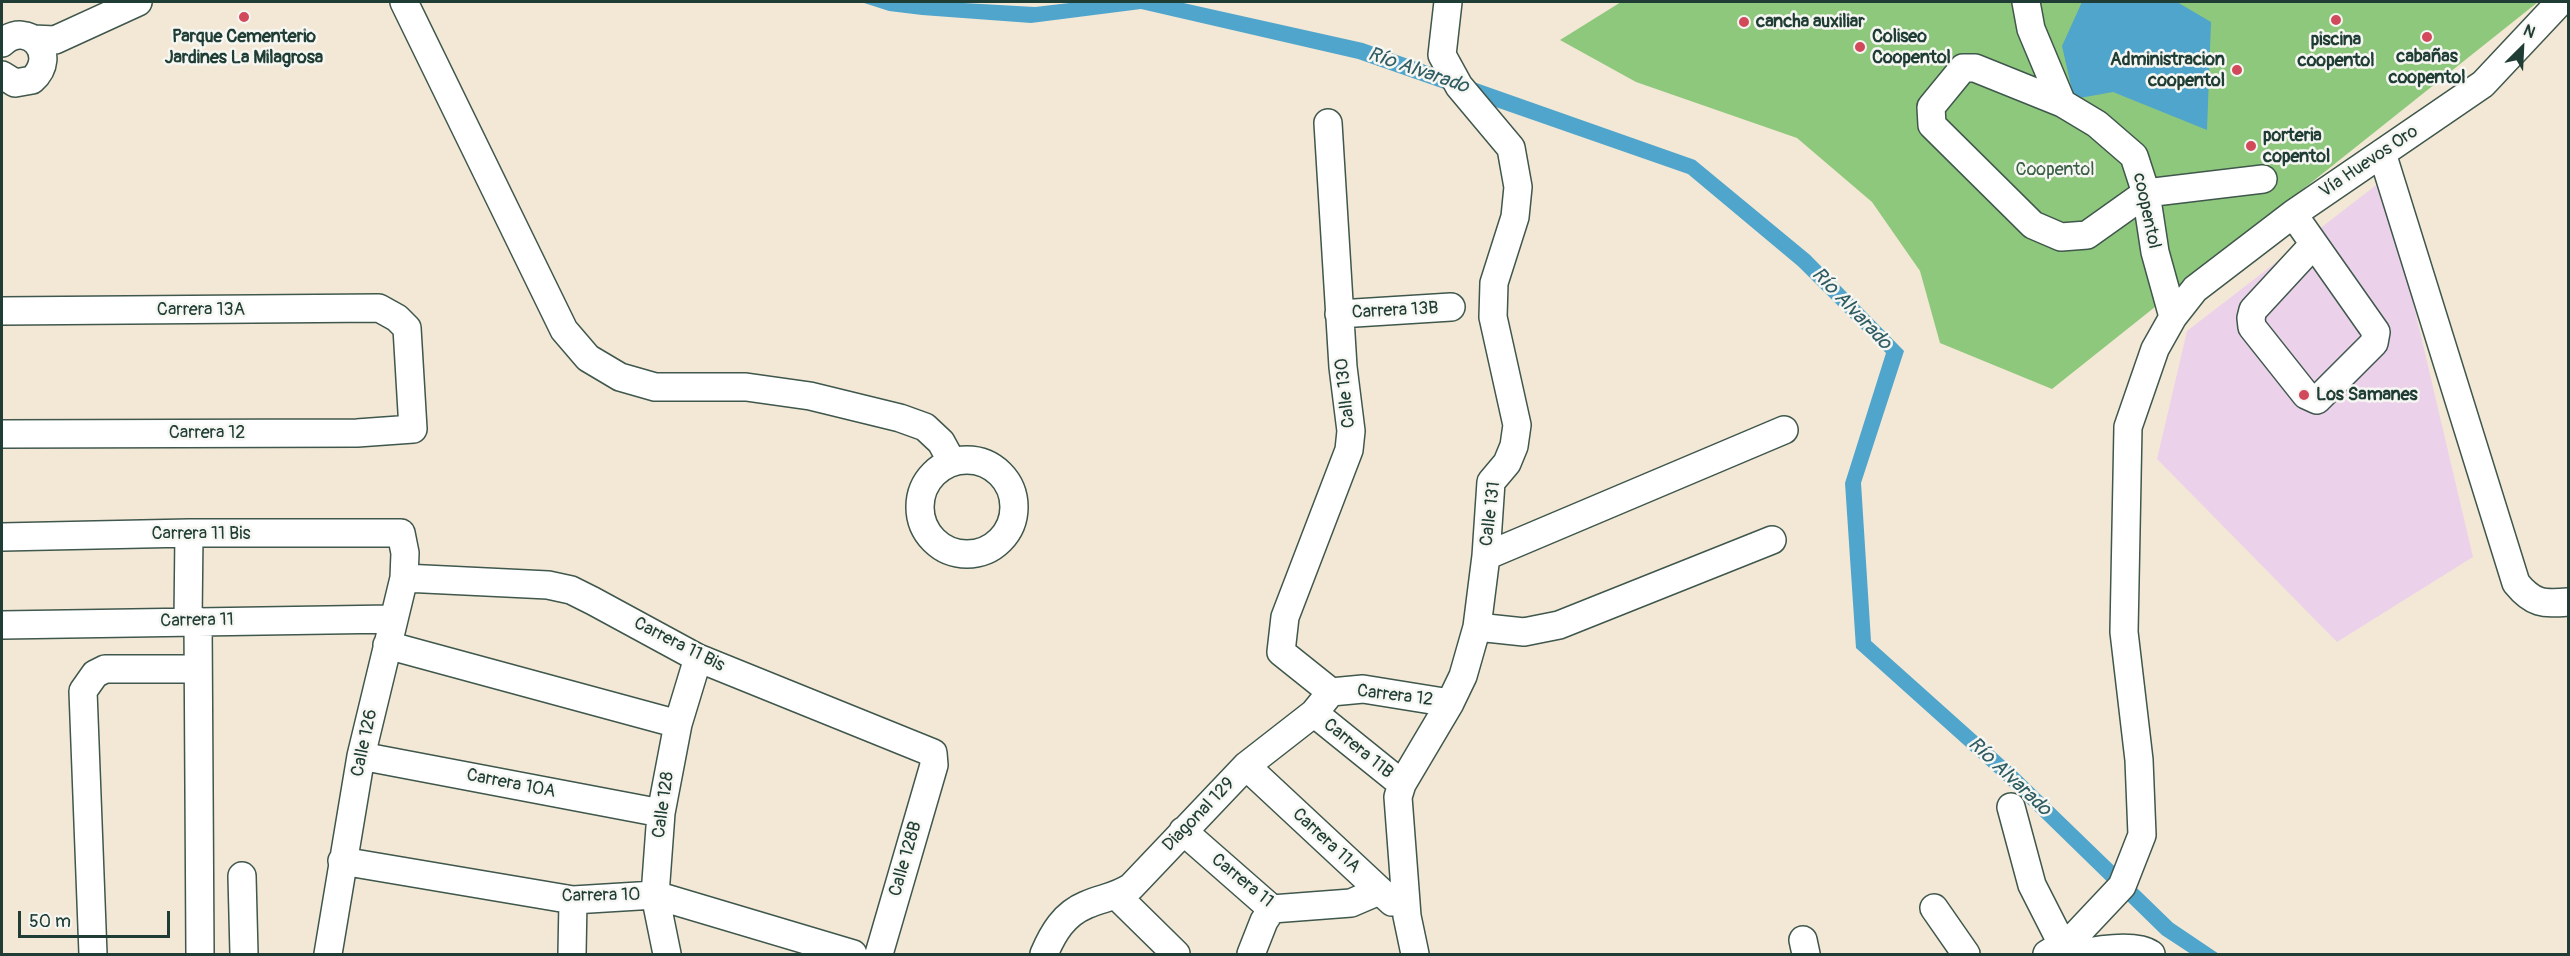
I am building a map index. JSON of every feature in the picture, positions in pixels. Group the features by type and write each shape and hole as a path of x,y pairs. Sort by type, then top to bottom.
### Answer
{"street":[{"path":"6,82 32,80 39,74 25,40 138,2"},
{"path":"404,2 564,330 588,358 620,377 656,387 746,387 810,396 900,418 925,427 941,442 952,462"},
{"name":"Calle 131","path":"1414,954 1407,916 1398,797 1402,784 1450,703 1463,676 1477,627 1486,556 1491,482 1507,463 1514,446 1517,424 1493,317 1494,283 1515,218 1518,187 1511,148 1459,86 1442,55 1448,2"},
{"path":"2026,2 2031,29 2062,103"},
{"name":"Vía Huevos Oro","path":"2067,949 2122,886 2142,835 2139,760 2124,632 2128,427 2155,349 2173,317 2195,289 2292,214 2483,84 2560,2"},
{"name":"coopentol","path":"2146,194 2087,235 2061,237 2033,225 1932,125 1931,107 1963,68 1975,68 2062,103 2097,124 2134,156 2146,194 2155,252 2173,317"},
{"name":"Calle 130","path":"1281,652 1285,617 1345,460 1351,431 1339,314 1328,123"},
{"path":"2382,153 2516,583 2526,596 2544,604 2568,602"},
{"path":"2146,194 2263,179"},
{"path":"2292,214 2314,244 2376,332 2374,343 2317,400 2306,395 2252,327 2251,318 2253,310 2314,244"},
{"name":"Carrera 13B","path":"1339,314 1451,307"},
{"name":"Carrera 13A","path":"2,311 379,308 398,318 407,328 413,429"},
{"name":"Carrera 12","path":"2,434 357,433 413,429"},
{"path":"1486,556 1784,430"},
{"path":"189,533 193,621 198,669 200,954"},
{"name":"Carrera 11 Bis","path":"2,537 189,533 401,533"},
{"name":"Calle 126","path":"328,954 361,756 404,578 405,553 401,533"},
{"path":"1477,627 1524,632 1559,625 1772,540"},
{"name":"Carrera 11 Bis","path":"404,578 548,585 571,590 646,628 698,658 927,749 933,753 934,765"},
{"name":"Carrera 11","path":"2,625 393,619"},
{"path":"387,645 678,724"},
{"name":"Carrera 12","path":"1281,652 1331,692 1363,689 1450,703"},
{"name":"Calle 128","path":"667,954 655,895 661,813 678,724 698,658"},
{"path":"93,954 83,691 95,674 105,669 198,669"},
{"name":"Diagonal 129","path":"1044,954 1059,925 1071,913 1087,904 1117,897 1131,887 1246,766 1314,713 1331,692"},
{"name":"Carrera 11B","path":"1314,713 1402,784"},
{"name":"Carrera 10A","path":"361,756 661,813"},
{"name":"Calle 128B","path":"879,954 934,765"},
{"name":"Carrera 11A","path":"1246,766 1407,916"},
{"path":"2011,807 2032,885 2067,949 2142,948 2151,954"},
{"name":"Carrera 11","path":"1183,831 1272,909 1350,903 1380,891"},
{"name":"Carrera 10","path":"342,861 573,900 655,895 853,954"},
{"path":"242,876 244,954"},
{"path":"1117,897 1176,954"},
{"path":"572,954 573,900"},
{"path":"1934,908 1966,954"},
{"path":"1251,954 1264,921 1272,909"}],"shaded area":[{"name":"Los Samanes","path":"2384,179 2473,557 2337,642 2157,459 2187,331"}],"green space":[{"name":"Coopentol","path":"1621,2 2538,2 2052,389 1940,343 1920,271 1872,202 1797,138 1636,82 1560,40"}],"water":[{"name":"Río Alvarado","path":"861,2 946,2 1035,7 1078,2 1179,2 1363,43 1695,160 1810,255 1904,351 1861,483 1871,641 2014,769 2173,923 2219,954 2191,954 2162,935 2002,779 1856,648 1845,483 1886,353 1798,266 1688,174 1358,59 1141,9 1031,23 889,11"},
{"path":"2082,2 2177,2 2211,22 2207,130 2113,92 2074,99 2062,46"}],"place":[{"name":"Parque Cementerio Jardines La Milagrosa","path":"244,17"},
{"name":"piscina coopentol","path":"2336,20"},
{"name":"cancha auxiliar","path":"1744,22"},
{"name":"cabañas coopentol","path":"2427,37"},
{"name":"Coliseo Coopentol","path":"1860,47"},
{"name":"Administracion coopentol","path":"2237,70"},
{"name":"porteria copentol","path":"2251,146"},
{"name":"Los Samanes","path":"2304,395"}]}
